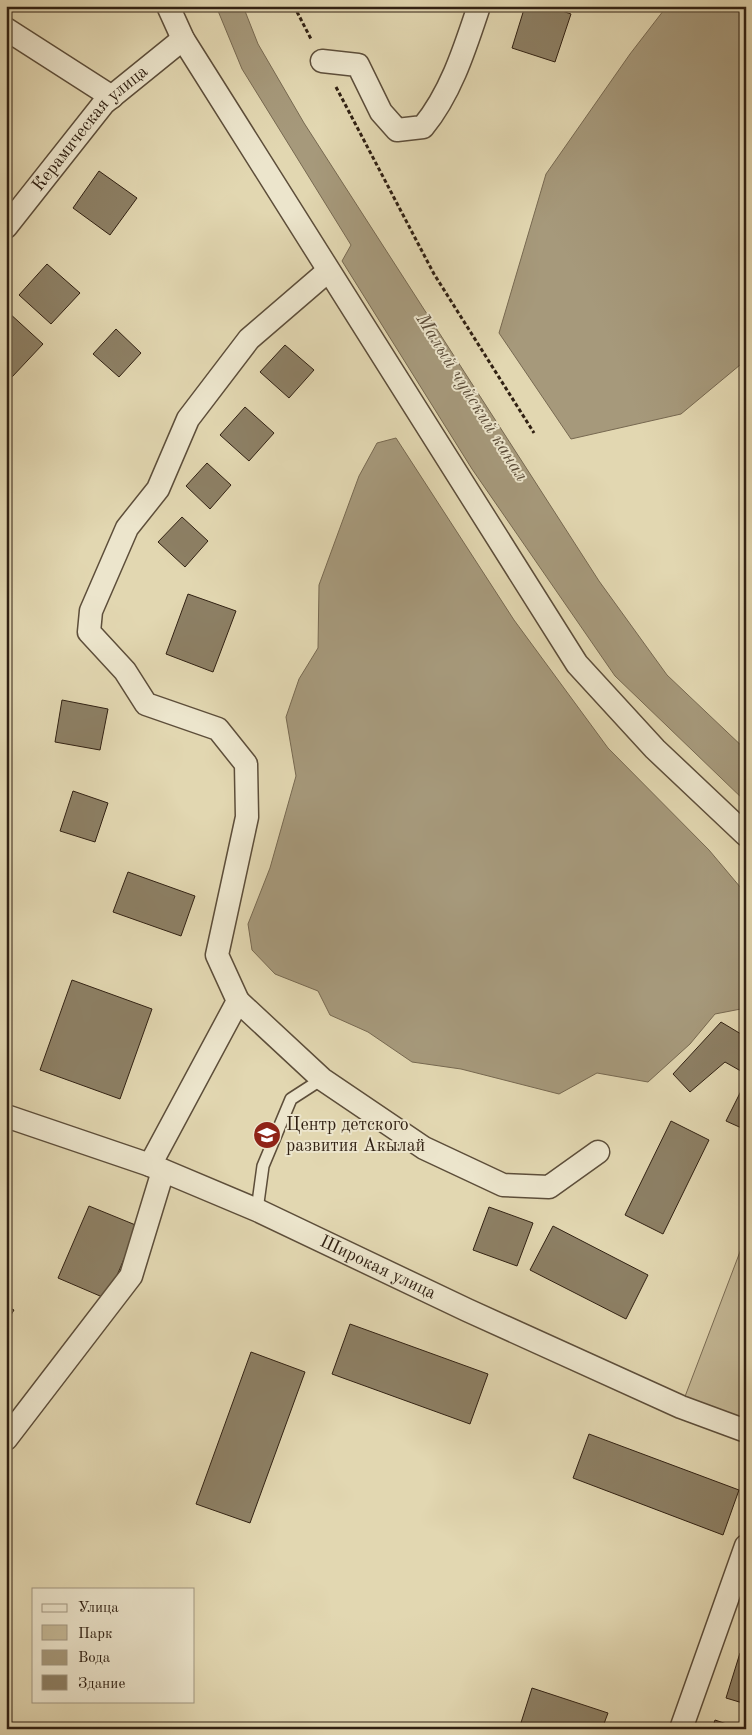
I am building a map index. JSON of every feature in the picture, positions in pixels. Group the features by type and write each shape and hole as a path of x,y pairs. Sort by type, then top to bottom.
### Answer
{"street":[{"path":"168,6 183,39 577,664 655,748 746,835"},
{"path":"322,61 358,65 380,112 396,130 423,127 439,107 470,35 479,6"},
{"path":"6,29 112,97"},
{"name":"Керамическая улица","path":"6,227 104,103 183,39"},
{"path":"328,271 249,339 188,420 158,488 127,528 91,611 89,632 126,671 146,704 218,729 246,764 247,817 217,955 238,1001 322,1079 424,1148 503,1185 548,1187 598,1152"},
{"path":"6,1439 131,1276 156,1168 238,1001"},
{"name":"Широкая улица","path":"6,1116 156,1168 257,1210 467,1310 681,1407 746,1431"},
{"path":"681,1729 746,1546"}],"lane":[{"path":"257,1210 263,1166 291,1099 322,1079"}],"path":[{"path":"294,6 434,274 534,433"}],"green space":[{"path":"746,1236 746,1431 681,1407"}],"water":[{"name":"Малый чуйский канал","path":"216,6 243,6 258,44 304,123 599,581 667,675 746,750 746,802 615,676 472,469 342,261 351,245 242,69"},
{"path":"667,6 746,6 746,360 681,414 571,439 499,333 546,174 630,54"},
{"path":"396,438 514,620 608,748 709,850 746,894 746,1008 715,1014 690,1044 648,1082 597,1073 559,1094 461,1069 412,1062 368,1032 330,1015 318,991 275,974 252,950 248,924 270,868 296,776 286,717 299,679 318,648 319,585 359,476 377,443"}],"building":[{"path":"525,6 548,6 571,14 555,62 512,48"},
{"path":"99,171 137,198 110,235 73,208"},
{"path":"47,264 80,293 51,324 19,295"},
{"path":"8,312 43,344 12,377 6,371 6,314"},
{"path":"116,329 141,353 119,377 93,354"},
{"path":"285,345 314,370 289,398 260,372"},
{"path":"245,407 274,433 249,461 220,435"},
{"path":"207,463 231,485 210,509 186,486"},
{"path":"182,517 208,541 185,567 158,542"},
{"path":"188,594 236,611 213,672 166,654"},
{"path":"62,700 108,709 100,750 55,742"},
{"path":"73,791 108,803 95,842 60,831"},
{"path":"128,872 195,896 181,936 113,912"},
{"path":"72,980 152,1009 120,1099 40,1070"},
{"path":"721,1022 746,1037 746,1074 725,1062 690,1092 673,1074"},
{"path":"746,1081 746,1130 726,1121"},
{"path":"671,1121 709,1140 663,1234 625,1215"},
{"path":"89,1206 138,1226 107,1299 58,1278"},
{"path":"489,1207 533,1223 517,1266 473,1250"},
{"path":"553,1226 648,1275 626,1319 530,1270"},
{"path":"6,1306 14,1310 6,1323"},
{"path":"350,1324 488,1374 470,1424 332,1374"},
{"path":"251,1352 305,1372 250,1523 196,1504"},
{"path":"589,1434 739,1490 723,1535 573,1478"},
{"path":"740,1653 746,1654 746,1704 726,1698"},
{"path":"532,1688 608,1713 602,1729 519,1729"},
{"path":"715,1720 741,1729 712,1729"}],"place":[{"name":"Центр детского развития Акылай","path":"267,1135"}]}
